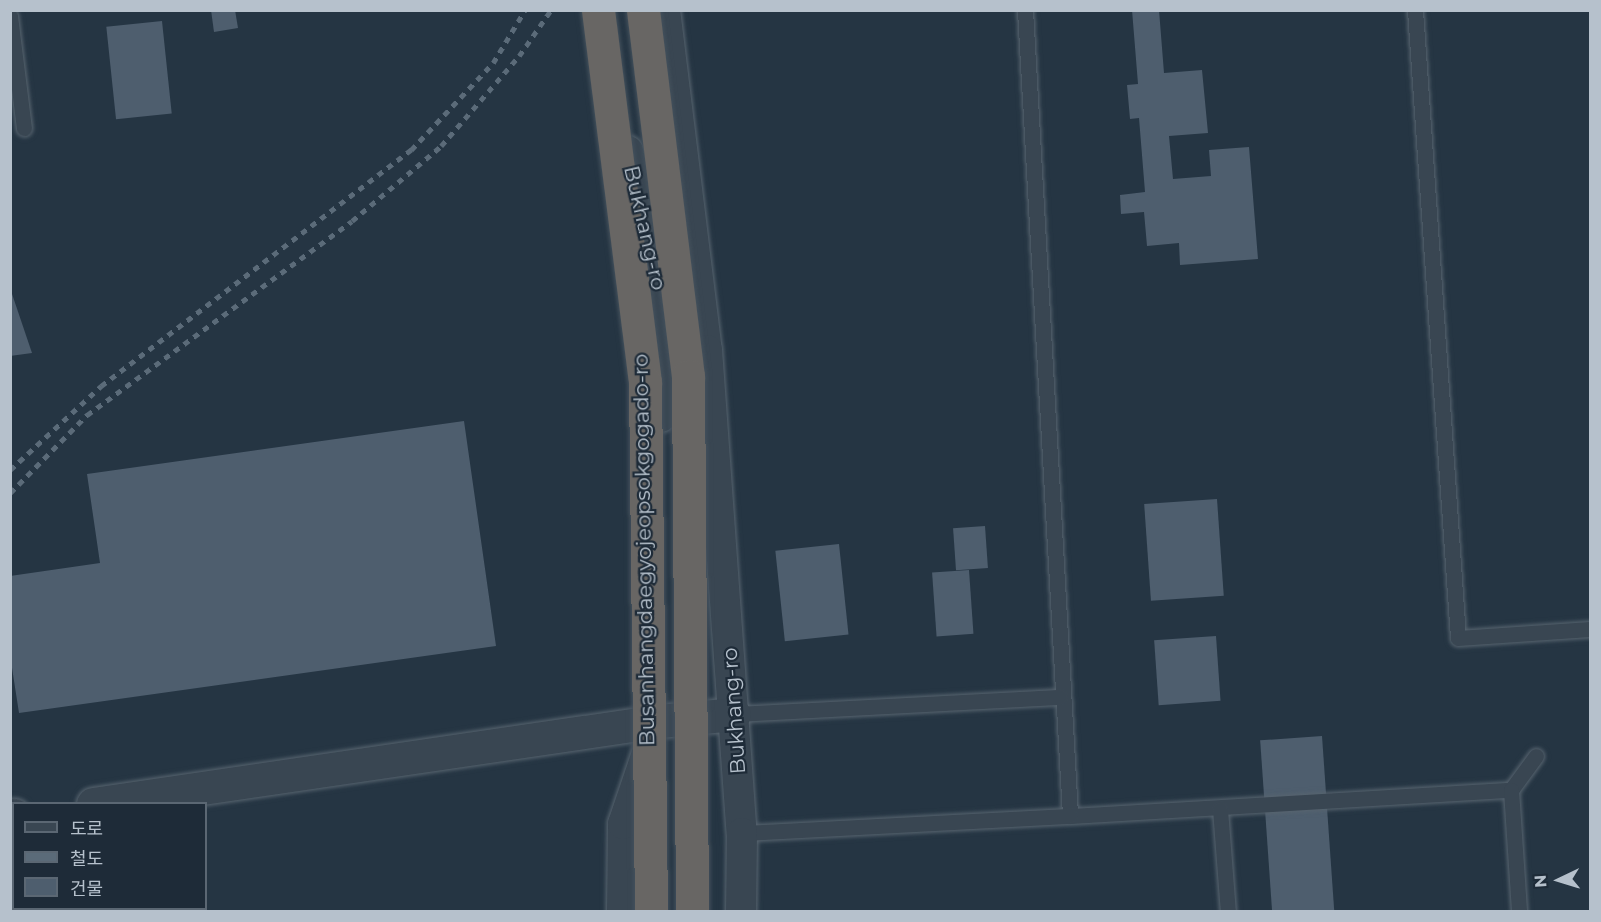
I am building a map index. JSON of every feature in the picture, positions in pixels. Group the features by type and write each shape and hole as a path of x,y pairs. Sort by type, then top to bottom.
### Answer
{"highway":[{"name":"Busanhangdaegyojeopsokgogado-ro","path":"596,10 645,382 651,912"},
{"name":"Busanhangdaegyojeopsokgogado-ro","path":"643,10 688,376 692,912"}],"street":[{"name":"Bukhang-ro","path":"596,10 661,290 659,720 623,824 622,912"},
{"name":"Bukhang-ro","path":"665,10 707,350 742,833 741,912"},
{"path":"106,802 659,720 734,714"}],"lane":[{"path":"1025,10 1060,697 1070,816"},
{"path":"1415,10 1458,639 1590,629"},
{"path":"10,16 24,128"},
{"path":"734,714 1060,697"},
{"path":"1519,912 1510,789 1536,756"},
{"path":"742,833 1221,809 1510,789"},
{"path":"1221,809 1228,912"}],"building":[{"path":"211,10 235,10 238,28 214,32"},
{"path":"1132,10 1159,10 1164,73 1202,70 1208,133 1169,136 1173,179 1211,176 1209,150 1249,147 1258,259 1180,265 1179,243 1147,246 1144,212 1121,214 1120,195 1145,192 1139,118 1130,119 1127,85 1138,84"},
{"path":"162,21 172,113 116,119 106,27"},
{"path":"11,291 32,353 10,356"},
{"path":"464,421 496,646 19,713 10,655 10,576 100,563 87,474"},
{"path":"1217,499 1224,596 1151,601 1144,504"},
{"path":"985,526 988,568 956,570 953,528"},
{"path":"839,544 849,635 785,641 775,551"},
{"path":"969,570 973,634 937,636 932,573"},
{"path":"1216,636 1221,701 1159,705 1154,640"},
{"path":"1322,736 1334,912 1272,912 1260,740"}],"railway":[{"path":"10,470 101,386 411,150 493,63 525,10"},
{"path":"10,493 87,415 352,221 441,146 519,56 551,10"}]}
